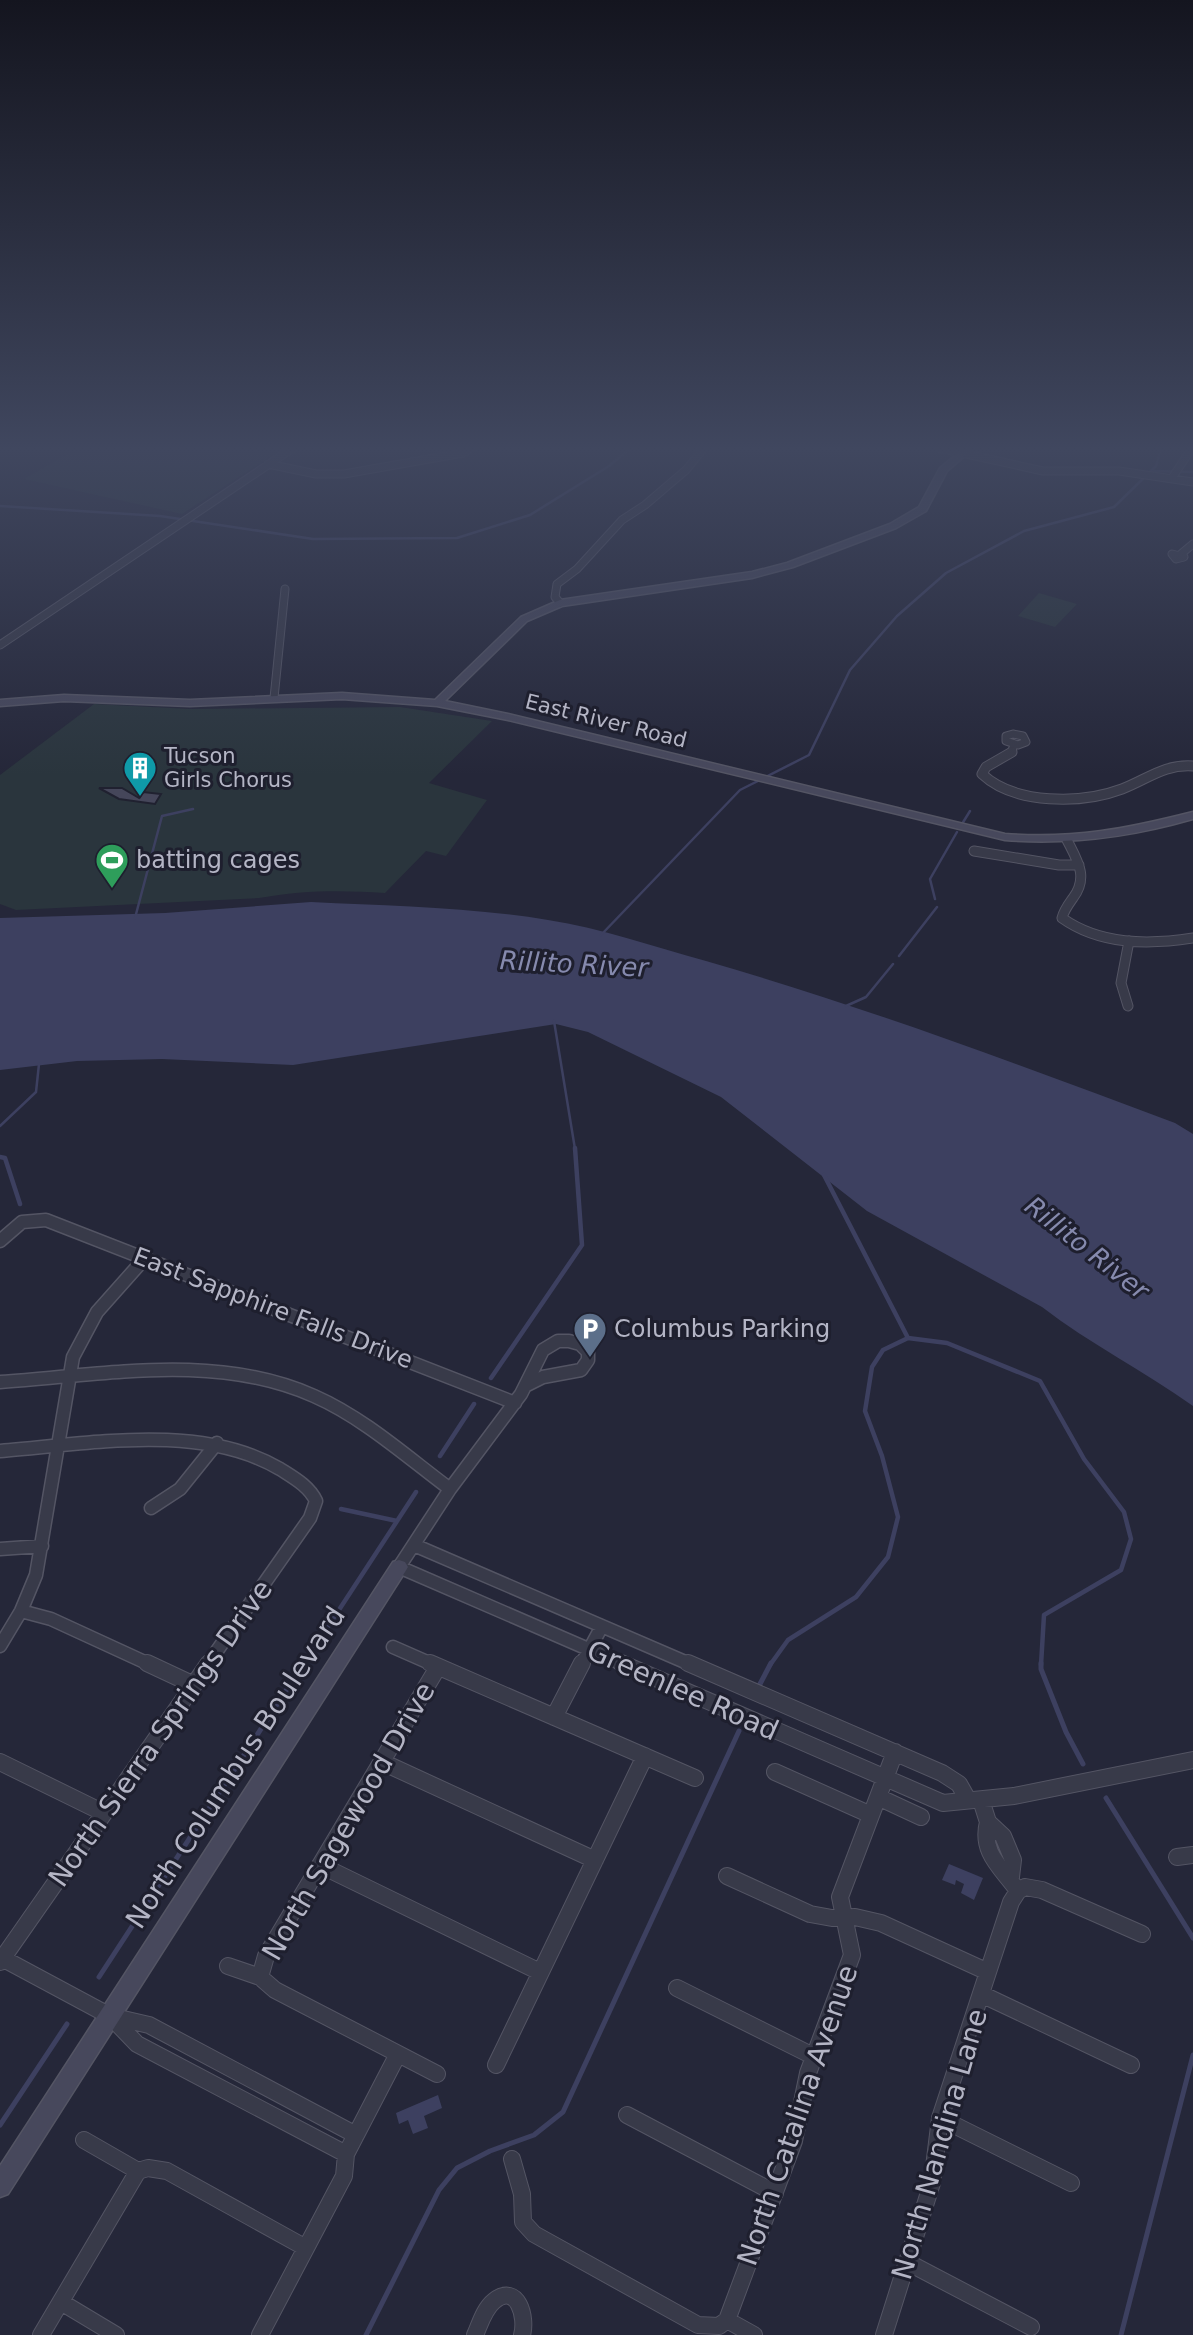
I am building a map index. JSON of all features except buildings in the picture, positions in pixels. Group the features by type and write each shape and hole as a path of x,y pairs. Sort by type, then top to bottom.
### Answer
{"street":[{"path":"0,645 130,557"},
{"path":"560,603 555,597 556,584 588,557"},
{"path":"436,703 524,620 560,603 752,576 811,557"},
{"path":"274,698 285,589"},
{"name":"East River Road","path":"0,703 64,698 190,703 357,697 436,703 508,716 984,833 1027,839 1067,840 1130,832 1193,816"},
{"path":"1014,745 1012,754 986,767 982,774 986,781 997,787 1024,794 1088,796 1122,789 1160,768 1193,765"},
{"path":"1067,840 1084,876 1081,888 1063,910 1062,918 1072,927 1089,934 1129,941 1193,938"},
{"path":"974,851 1059,865 1079,865"},
{"path":"1128,1006 1121,983 1129,941"},
{"name":"East Sapphire Falls Drive","path":"0,1241 15,1226 30,1220 54,1222 515,1403"},
{"path":"0,1646 32,1588 42,1546 68,1377 76,1345 86,1325 145,1258"},
{"name":"North Columbus Boulevard","path":"0,2186 450,1489 527,1385 530,1371 550,1344 561,1340 573,1341 588,1352 585,1366 575,1374 549,1376 527,1385"},
{"path":"0,1382 185,1370 223,1371 281,1383 313,1395 344,1412 450,1489"},
{"path":"0,1451 164,1439 217,1443"},
{"path":"151,1508 181,1489 217,1443"},
{"name":"North Sierra Springs Drive","path":"1,1959 310,1518 316,1501 305,1486 270,1462 238,1448 217,1443"},
{"name":"Greenlee Road","path":"414,1545 895,1752 951,1778 974,1800"},
{"path":"0,1549 42,1546"},
{"name":"Greenlee Road","path":"400,1567 943,1803 1014,1796 1193,1760"},
{"path":"21,1611 51,1619 194,1685"},
{"path":"554,1717 602,1626"},
{"path":"393,1647 695,1778"},
{"name":"North Sagewood Drive","path":"260,1977 266,1956 438,1667"},
{"name":"North Catalina Avenue","path":"727,2320 798,2127 804,2087 813,2056 852,1955 853,1941 841,1907 842,1886 895,1752"},
{"path":"496,2065 645,1756"},
{"path":"0,1762 104,1813"},
{"path":"382,1762 595,1860"},
{"path":"775,1772 871,1815"},
{"path":"878,1797 921,1817"},
{"path":"974,1800 988,1822 984,1840 995,1866 1015,1884 1042,1890 1142,1934"},
{"path":"1177,1857 1193,1855"},
{"path":"320,1865 540,1972"},
{"path":"727,1876 822,1918 868,1919 881,1923 988,1972"},
{"name":"North Nandina Lane","path":"884,2335 936,2170 940,2118 1015,1884"},
{"path":"1,1959 110,2016 149,2025 356,2134"},
{"path":"228,1966 260,1977 275,1990 437,2074"},
{"path":"677,1988 813,2056"},
{"path":"981,1994 1131,2064"},
{"path":"110,2016 137,2044 346,2154"},
{"path":"260,2335 344,2176 346,2154 398,2054"},
{"path":"627,2115 775,2193"},
{"path":"940,2118 1070,2183"},
{"path":"85,2140 138,2171"},
{"path":"512,2159 522,2193 523,2222 534,2234 698,2325 719,2326 727,2320 754,2335"},
{"path":"41,2335 138,2171 148,2168 167,2171 306,2248"},
{"path":"907,2262 1031,2327"},
{"path":"475,2335 488,2307 501,2297 508,2296 522,2304 526,2312 523,2335"},
{"path":"61,2302 116,2335"}],"shaded area":[{"path":"1039,593 1077,604 1055,627 1018,616"},
{"path":"94,704 190,709 400,707 492,721 429,783 487,800 446,856 426,851 385,893 322,891 259,898 16,910 0,904 0,775"}],"water":[{"name":"Rillito River","path":"311,902 489,912 568,923 608,933 884,1017 1175,1123 1193,1134 1193,1406 1042,1307 867,1211 721,1097 588,1032 556,1024 293,1065 162,1059 77,1061 0,1070 0,918 165,913"},
{"path":"949,1864 983,1878 974,1900 961,1893 964,1884 956,1880 955,1885 942,1880"},
{"path":"438,2095 442,2108 424,2116 428,2128 413,2134 408,2120 399,2124 396,2113"}],"waterway":[{"path":"601,935 740,790 809,755 850,670 897,616 946,573 976,557"},
{"path":"135,918 162,816 193,809"},
{"path":"962,824 970,811"},
{"path":"935,899 930,879 957,832"},
{"path":"899,956 937,907"},
{"path":"846,1006 866,997 893,964"},
{"path":"554,1021 575,1149"},
{"path":"0,1126 36,1092 39,1064"},
{"path":"491,1378 582,1245 575,1148"},
{"path":"0,1157 5,1158 20,1204"},
{"path":"824,1175 908,1338"},
{"path":"770,1665 788,1640 856,1597 888,1557 898,1517 882,1456 865,1411 872,1367 883,1350 908,1338"},
{"path":"908,1338 947,1343 1040,1381 1084,1459 1124,1512 1131,1539 1121,1570 1044,1615 1041,1665"},
{"path":"440,1456 474,1404"},
{"path":"303,1665 416,1492"},
{"path":"341,1509 397,1521"},
{"path":"99,1977 304,1663"},
{"path":"760,1684 771,1663"},
{"path":"1041,1665 1066,1732 1083,1764"},
{"path":"366,2335 439,2190 457,2168 490,2151 534,2135 563,2112 739,1731"},
{"path":"1106,1798 1193,1938"},
{"path":"0,2125 67,2024"},
{"path":"1121,2335 1193,2055"}],"place":[{"name":"Tucson Girls Chorus","path":"140,798"},
{"name":"batting cages","path":"112,890"},
{"name":"Columbus Parking","path":"590,1359"}]}
